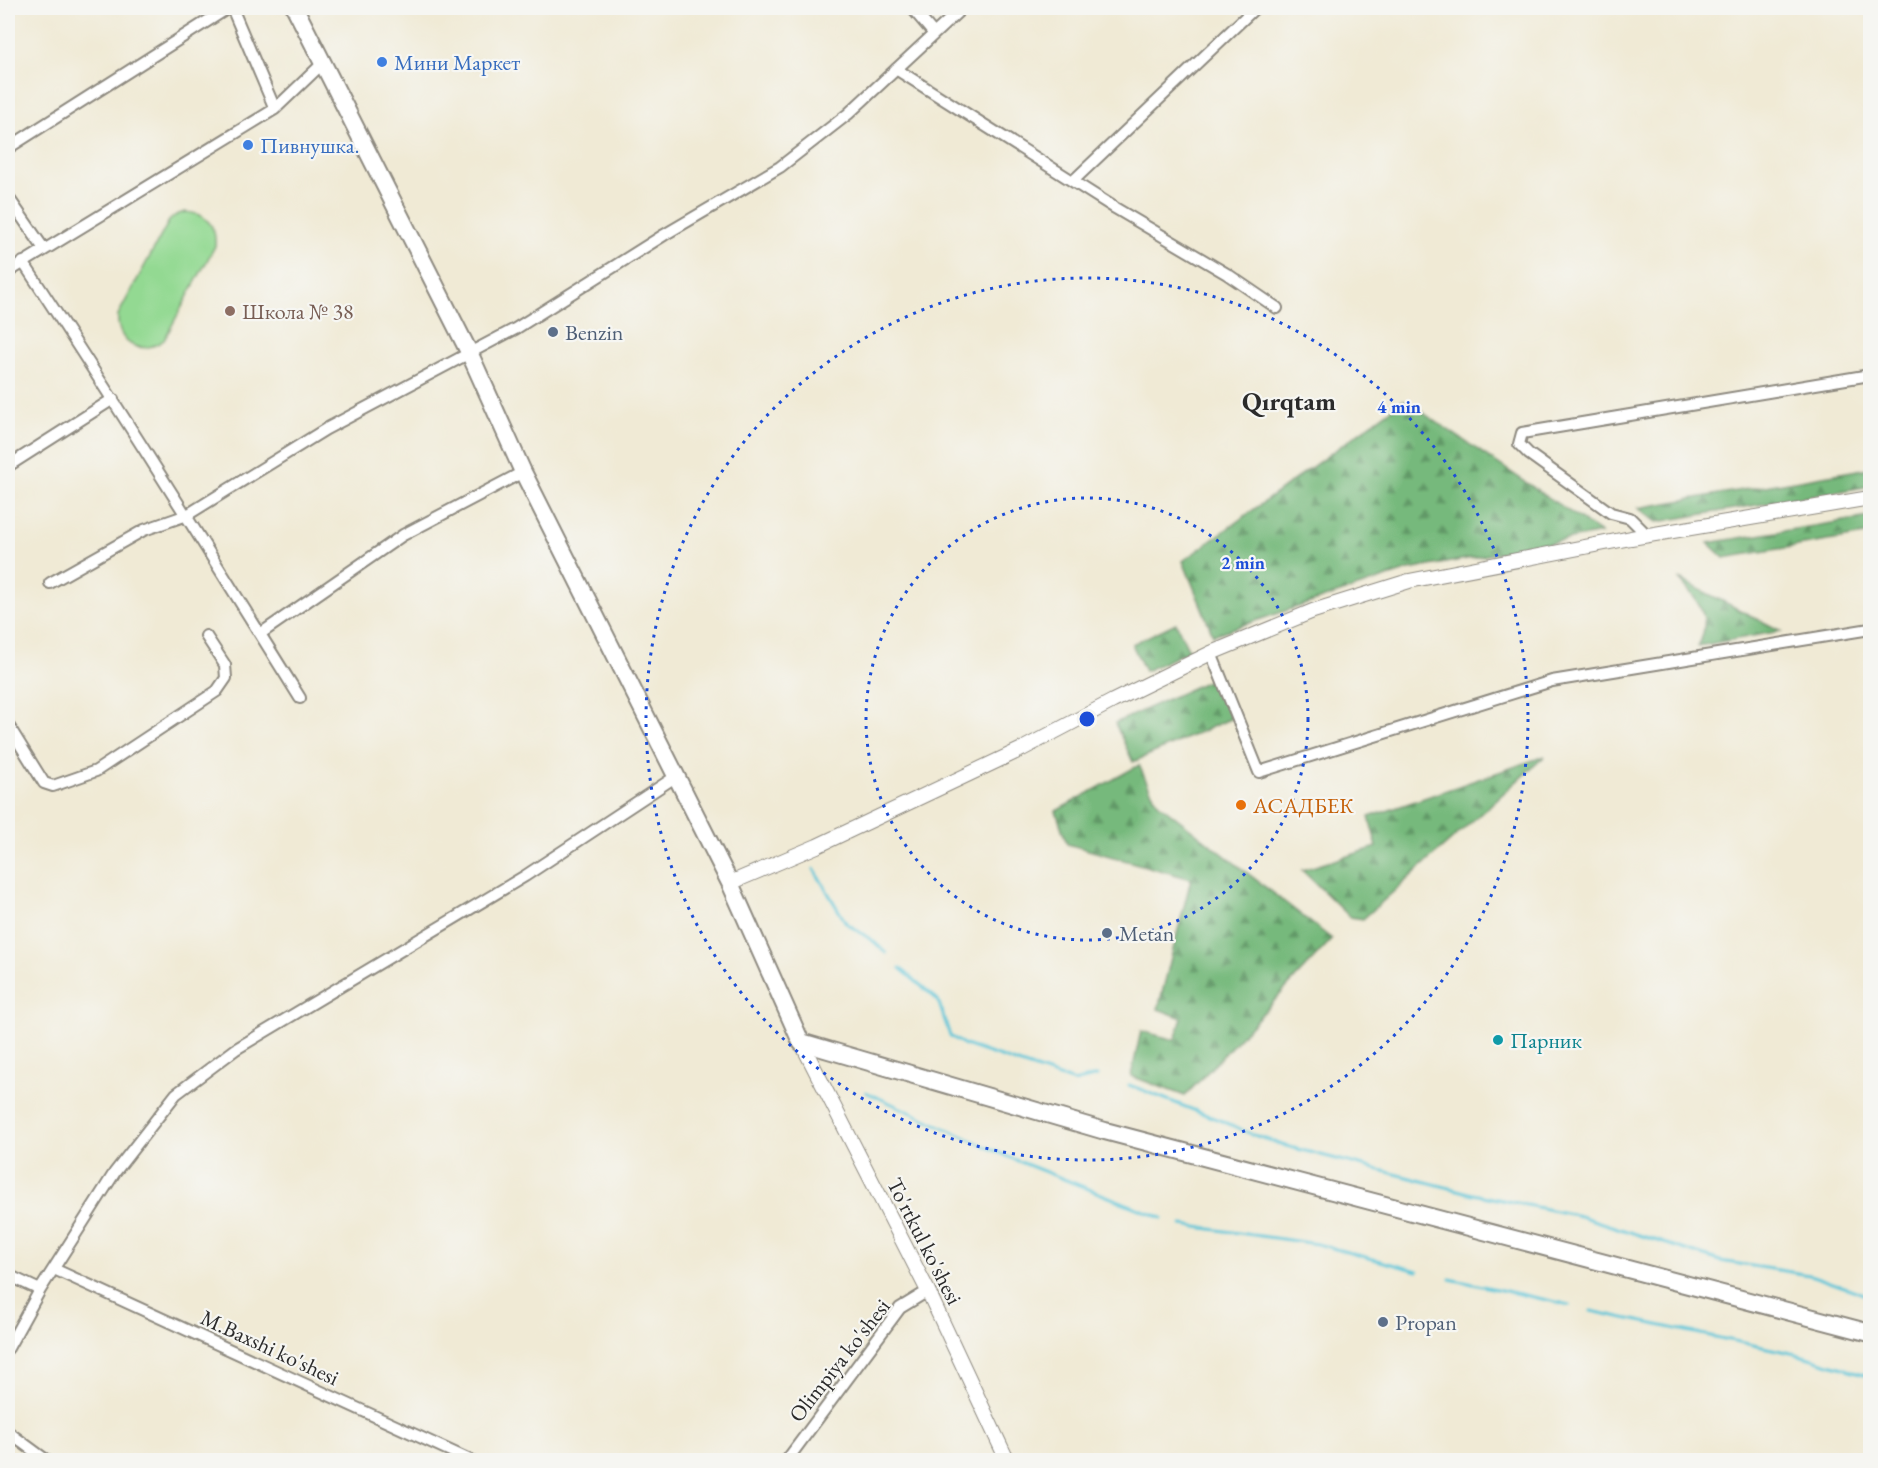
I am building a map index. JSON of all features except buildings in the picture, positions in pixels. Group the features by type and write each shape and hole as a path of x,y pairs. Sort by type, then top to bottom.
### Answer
{"highway":[{"path":"296,8 470,352 523,472 730,883 801,1042 1105,1131 1870,1333"}],"main road":[{"path":"730,883 817,846 1022,749 1211,653 1313,611 1409,581 1647,535 1870,498"},
{"name":"To'rtkul ko'shesi","path":"801,1042 928,1291 1007,1461"}],"street":[{"path":"8,148 230,8 275,109"},
{"path":"912,8 934,34"},
{"path":"50,583 144,530 187,515 326,429 515,329 664,235 780,167 848,114 962,8"},
{"path":"1073,181 1255,8"},
{"path":"8,272 275,109 323,63"},
{"path":"896,69 1115,208 1227,274 1277,309"},
{"path":"8,197 44,249"},
{"path":"23,262 187,515 300,698"},
{"path":"1647,535 1629,518 1611,513 1529,454 1519,444 1522,433 1870,375"},
{"path":"8,466 113,399"},
{"path":"260,634 403,535 523,472"},
{"path":"1211,653 1259,772 1552,681 1870,629"},
{"path":"8,724 44,783 53,786 96,771 217,691 226,678 225,665 206,636"},
{"path":"8,1348 40,1290 115,1172 176,1094 236,1050 525,876 675,777"},
{"name":"M.Baxshi ko'shesi","path":"54,1269 470,1461"},
{"path":"8,1275 40,1290"},
{"name":"Olimpiya ko'shesi","path":"788,1461 900,1308 928,1291"},
{"path":"8,1432 46,1461"}],"green space":[{"path":"185,212 204,218 212,226 215,246 164,340 147,347 132,345 121,334 118,315 169,221"},
{"path":"1404,400 1601,533 1409,570 1213,635 1183,561"},
{"path":"1870,468 1870,486 1657,522 1638,508"},
{"path":"1870,517 1870,534 1724,558 1708,543"},
{"path":"1679,579 1781,631 1698,646 1703,636 1704,618 1692,594"},
{"path":"1176,623 1189,651 1145,671 1132,644"},
{"path":"1214,678 1232,718 1133,762 1115,723"},
{"path":"1545,756 1363,919 1350,917 1302,870 1377,847 1369,817"},
{"path":"1139,765 1159,804 1332,939 1185,1096 1131,1076 1141,1031 1175,1040 1182,1018 1158,1009 1191,879 1067,844 1056,811"}],"waterway":[{"path":"814,869 846,923 886,953"},
{"path":"900,968 938,1000 950,1036 965,1045 1074,1082 1097,1076"},
{"path":"1129,1085 1282,1145 1473,1194 1580,1216 1720,1261 1810,1275 1870,1296"},
{"path":"866,1092 1013,1159 1162,1218"},
{"path":"1182,1225 1317,1244 1418,1271"},
{"path":"1450,1279 1570,1305"},
{"path":"1591,1311 1796,1354 1870,1376"}],"place":[{"name":"Мини Маркет","path":"382,62"},
{"name":"Пивнушка.","path":"248,145"},
{"name":"Школа № 38","path":"230,311"},
{"name":"Benzin","path":"553,332"},
{"name":"АСАДБЕК","path":"1241,805"},
{"name":"Metan","path":"1107,933"},
{"name":"Парник","path":"1498,1040"},
{"name":"Propan","path":"1383,1322"}],"district":[{"name":"Qırqtam","path":"1289,401"}]}
